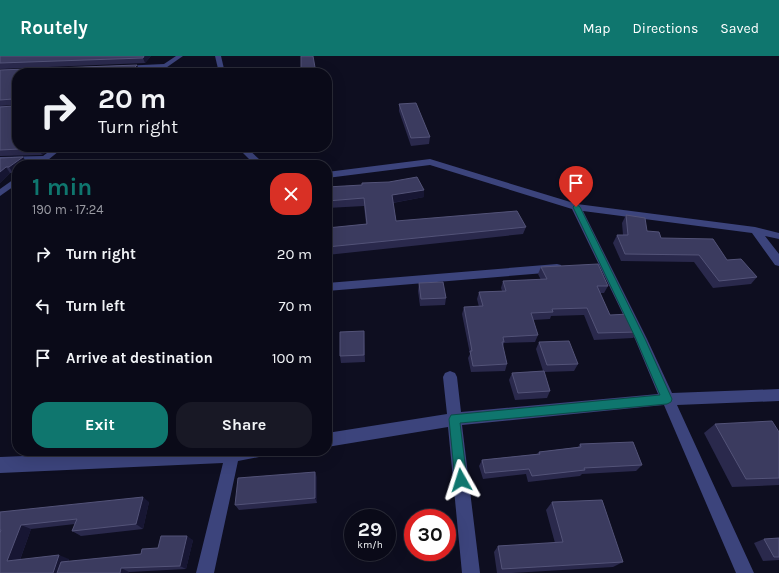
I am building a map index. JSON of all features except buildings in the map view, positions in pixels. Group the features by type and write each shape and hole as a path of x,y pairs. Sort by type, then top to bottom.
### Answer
{"street":[{"path":"162,68 180,56"},
{"path":"218,56 221,68"},
{"path":"110,68 165,66"},
{"path":"43,160 54,152"},
{"path":"246,152 255,160"},
{"path":"0,160 46,158"},
{"path":"332,174 430,162 576,207 755,230 779,236"},
{"path":"0,193 12,184"},
{"path":"576,207 600,264 641,339 745,573"},
{"path":"755,230 779,262"},
{"path":"332,287 564,267"},
{"path":"450,377 471,573"},
{"path":"332,439 454,419 667,399 779,395"},
{"path":"0,465 175,456"},
{"path":"205,573 232,456"}],"route":[{"path":"461,480 454,419 667,399 641,339 576,207"}]}
